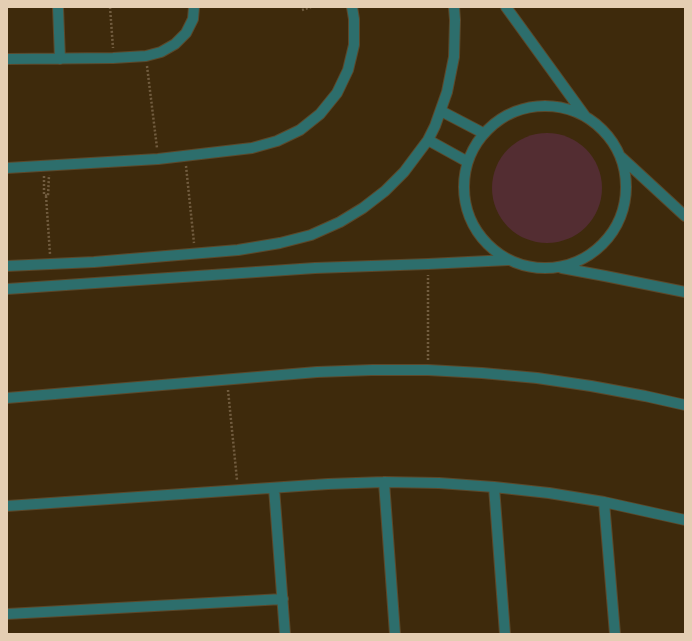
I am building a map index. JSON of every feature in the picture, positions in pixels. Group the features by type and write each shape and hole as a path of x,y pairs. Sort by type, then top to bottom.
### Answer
{"street":[{"path":"58,7 60,59"},
{"path":"7,59 113,58 146,56 161,52 175,44 186,33 193,19 194,7"},
{"path":"7,168 158,159 252,148 277,141 300,130 320,114 336,94 348,70 354,45 354,19 352,7"},
{"path":"7,266 94,262 238,250 280,243 311,235 340,222 363,208 385,191 404,172 428,140 441,111 447,92 454,56 454,7"},
{"path":"506,7 585,116 612,141 621,157 626,177 626,198 620,218 610,236 596,251 578,262 558,268"},
{"path":"585,116 568,109 550,106 531,106 498,120 483,133 466,161 464,196 470,220 480,236 492,249 508,260 524,266 541,269 558,268 621,278 685,292"},
{"path":"441,111 483,133"},
{"path":"428,140 466,161"},
{"path":"621,157 685,216"},
{"path":"7,289 316,268 508,260"},
{"path":"7,398 317,372 428,370 537,378 591,386 685,405"},
{"path":"7,506 328,484 384,482 439,483 549,493 604,502 685,520"},
{"path":"384,482 395,634"},
{"path":"494,487 505,634"},
{"path":"274,488 285,634"},
{"path":"604,502 615,634"},
{"path":"7,614 283,599"}],"path":[{"path":"110,7 113,58"},
{"path":"302,10 311,7"},
{"path":"146,56 158,159"},
{"path":"185,156 195,253"},
{"path":"46,166 44,195 46,196 51,264"},
{"path":"428,264 428,370"},
{"path":"227,380 238,491"}],"shaded area":[{"path":"547,133 558,134 568,138 586,149 597,167 601,177 601,199 597,209 586,227 568,238 558,242 547,243 536,242 526,238 508,227 497,209 493,199 492,188 493,177 497,167 508,149 526,138 536,134"}]}
